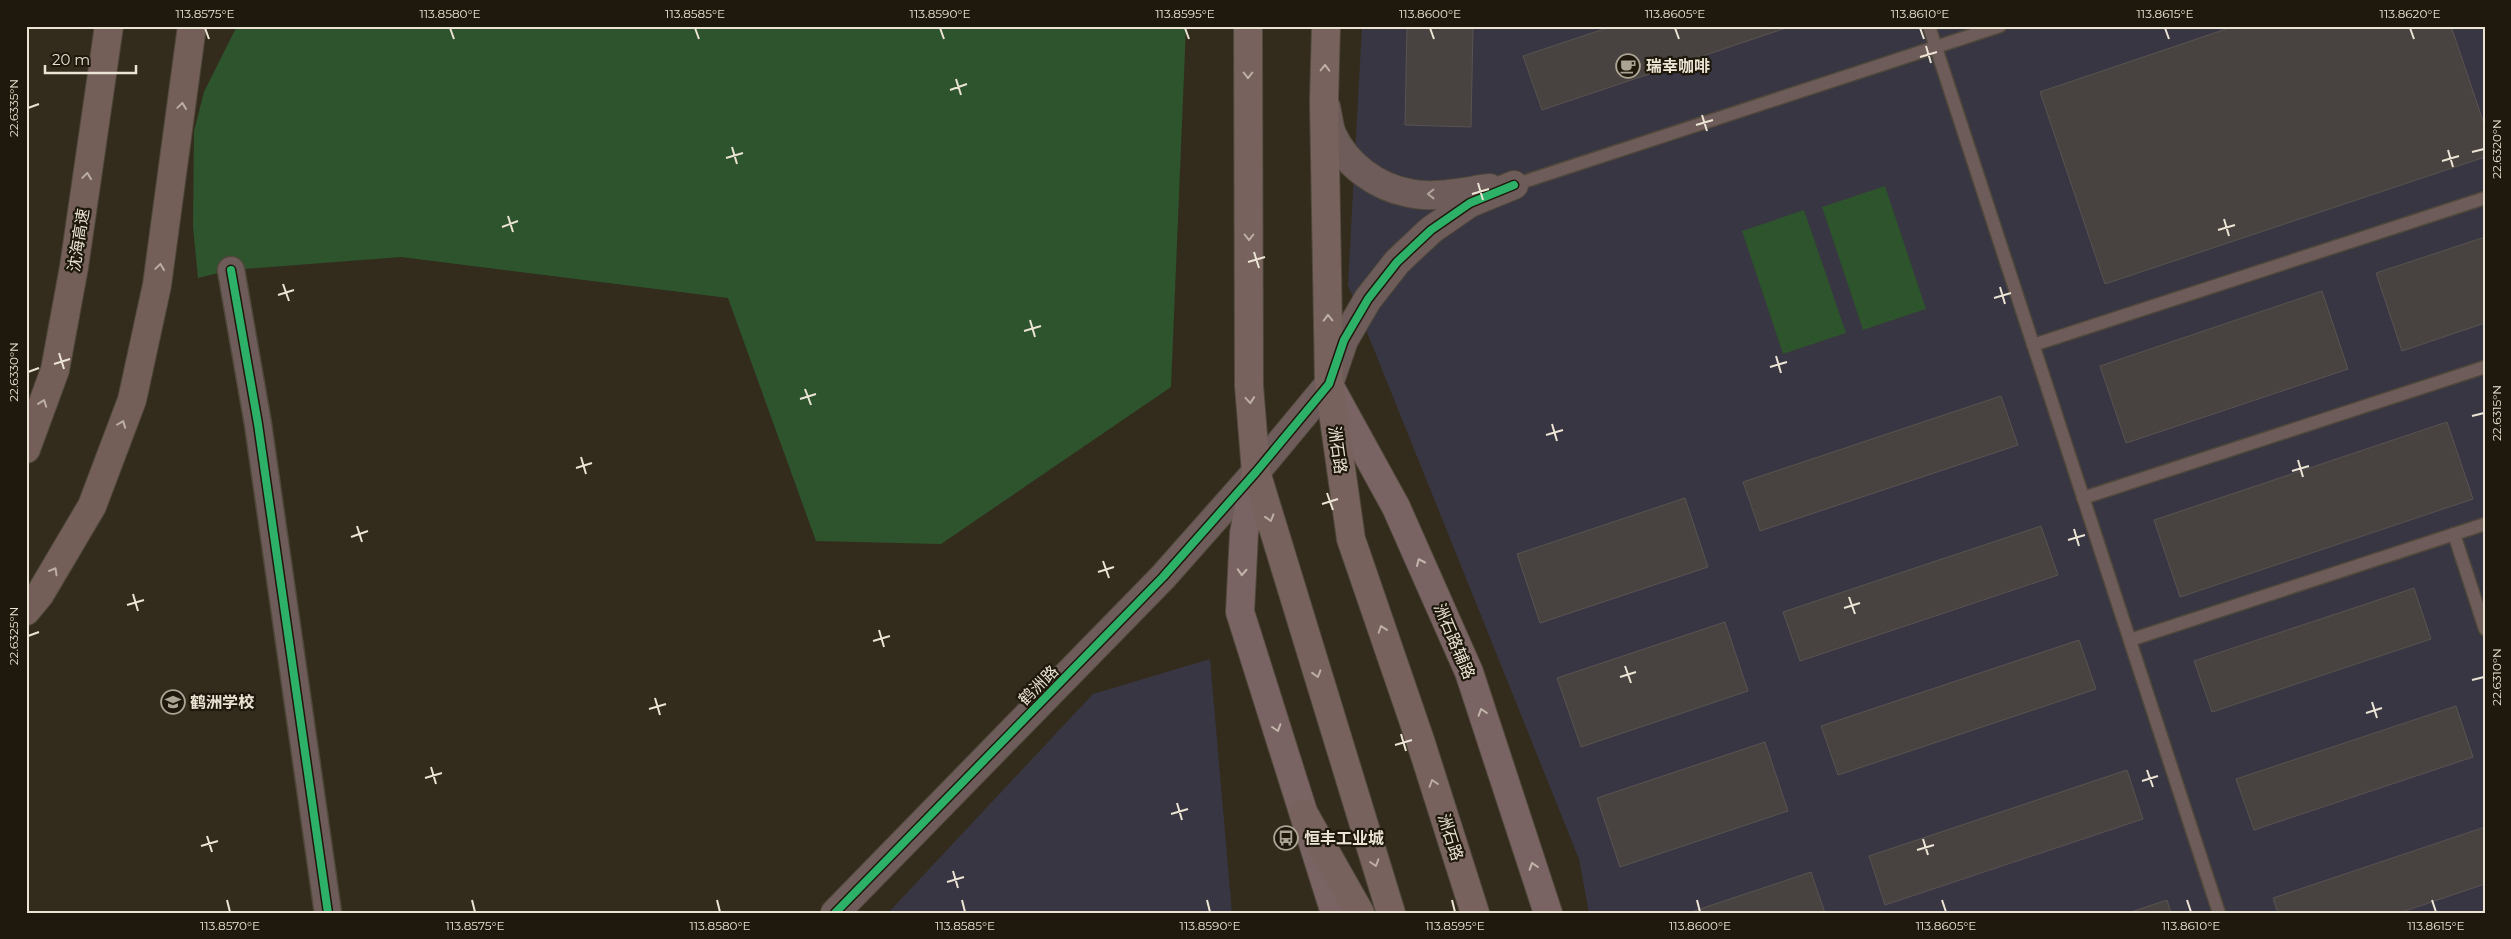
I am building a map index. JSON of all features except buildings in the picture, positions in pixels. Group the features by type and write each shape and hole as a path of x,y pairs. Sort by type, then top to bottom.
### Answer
{"highway":[{"name":"沈海高速","path":"26,449 55,370 74,267 109,26"},
{"path":"26,611 40,594 92,506 132,400 157,285 192,26"}],"main road":[{"path":"1248,26 1249,386 1256,472 1391,913"},
{"name":"洲石路","path":"1326,26 1324,101 1328,384 1351,539 1417,731 1475,913"},
{"name":"洲石路辅路","path":"1328,384 1396,506 1470,672 1548,913"},
{"path":"1256,472 1244,534 1240,612 1335,913"},
{"path":"1304,814 1360,913"}],"street":[{"path":"1324,101 1332,134 1351,162 1378,183 1410,194 1444,194 1514,185"},
{"name":"鹤洲路","path":"835,913 1163,576 1256,472 1328,384 1344,340 1368,299 1396,262 1431,230 1470,204 1514,185"},
{"path":"231,270 259,433 328,913"}],"lane":[{"path":"1929,26 2219,913"},
{"path":"1514,185 1936,47 1983,29 2000,26"},
{"path":"2033,346 2485,198"},
{"path":"2083,498 2485,367"},
{"path":"2130,640 2485,524"},
{"path":"2454,534 2485,628"}],"shaded area":[{"path":"1362,26 2485,26 2485,913 1589,913 1579,859 1348,285"},
{"path":"1210,659 1232,913 888,913 1093,694"}],"green space":[{"path":"237,26 1186,26 1171,387 941,544 816,541 728,298 401,257 231,270 198,278 193,227 194,131 204,92"},
{"path":"1885,186 1926,309 1863,330 1822,207"},
{"path":"1804,210 1846,333 1783,354 1742,231"}],"cycle path":[{"path":"835,913 1163,577 1256,472 1329,384 1344,340 1368,299 1397,262 1431,230 1470,203 1514,185"},
{"path":"231,270 258,424 328,913"}],"place":[{"name":"瑞幸咖啡","path":"1628,66"},
{"name":"鹤洲学校","path":"173,702"},
{"name":"恒丰工业城","path":"1286,838"}]}
